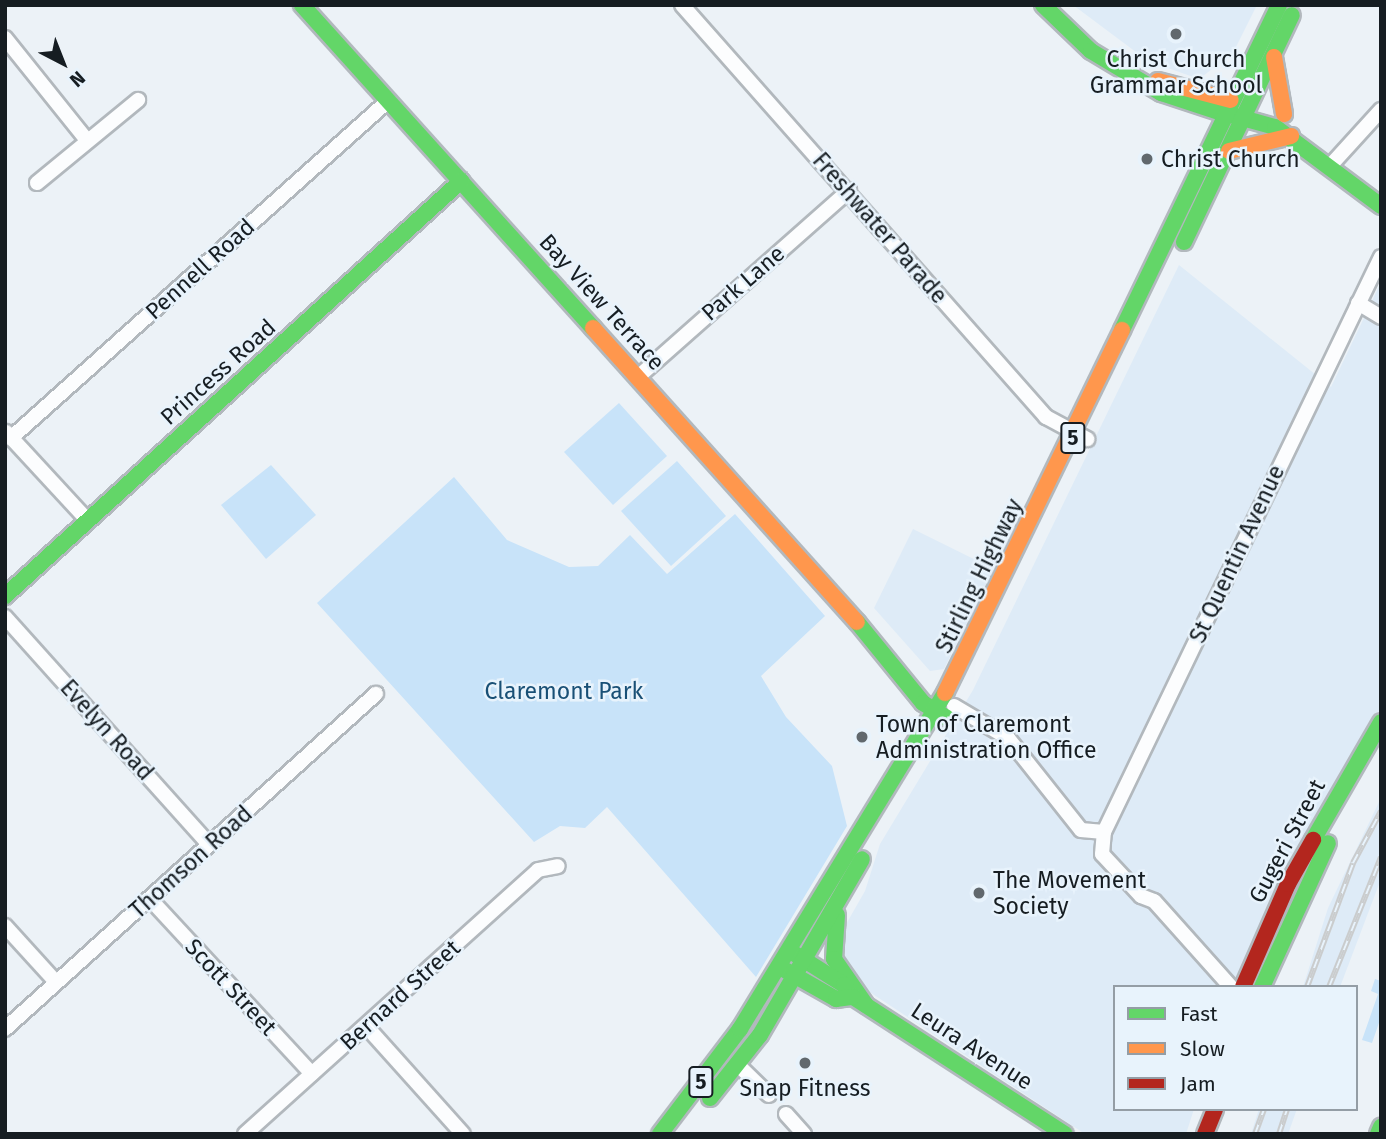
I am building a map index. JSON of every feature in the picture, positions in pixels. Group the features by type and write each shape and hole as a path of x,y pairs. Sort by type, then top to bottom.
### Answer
{"main road":[{"name":"Bay View Terrace","path":"302,5 867,631 944,708"},
{"path":"1043,5 1091,51 1146,80 1228,107 1284,114 1381,206"},
{"name":"Stirling Highway","path":"680,1134 738,1065 806,960 944,708 1081,437 1228,107 1279,5"},
{"path":"1171,269 1297,5"},
{"path":"1274,57 1284,114"},
{"path":"1248,110 1381,187"},
{"path":"1229,151 1256,141 1291,136"},
{"name":"Princess Road","path":"5,596 461,181"},
{"name":"Stirling Highway","path":"1081,437 1129,356"},
{"name":"Stirling Highway","path":"660,1134 726,1049 944,708"},
{"name":"Gugeri Street","path":"1244,985 1288,884 1381,722"},
{"name":"Gugeri Street","path":"1263,985 1313,872 1381,750"},
{"path":"837,907 834,958 860,1001"},
{"name":"Leura Avenue","path":"788,950 844,985 860,1001 1065,1134"},
{"name":"Leura Avenue","path":"778,965 836,999 860,1001"},
{"path":"1191,1134 1198,1111"},
{"path":"1205,1134 1214,1111"},
{"path":"1378,1134 1381,1127"}],"street":[{"name":"Freshwater Parade","path":"682,5 849,190 1046,416 1081,437"},
{"path":"5,38 86,139"},
{"path":"37,183 86,139 138,100"},
{"name":"Pennell Road","path":"8,435 389,100"},
{"path":"1334,160 1381,110"},
{"name":"Park Lane","path":"638,377 849,190"},
{"name":"St Quentin Avenue","path":"1229,985 1154,901 1140,896 1102,854 1104,832 1283,453 1381,257"},
{"path":"1359,303 1381,317"},
{"path":"8,435 88,521"},
{"name":"Evelyn Road","path":"5,617 209,844"},
{"name":"Thomson Road","path":"5,1029 376,694"},
{"name":"Bay View Terrace","path":"944,708 1008,738 1081,830 1104,832"},
{"name":"Bernard Street","path":"245,1134 538,870 558,866"},
{"name":"Scott Street","path":"150,899 312,1074"},
{"path":"5,926 56,982"},
{"path":"366,1026 463,1134"},
{"path":"738,1065 769,1095"},
{"path":"786,1114 804,1134"}],"shaded area":[{"name":"Christ Church Grammar School","path":"1073,5 1257,5 1233,53 1199,79 1148,61"},
{"path":"1179,265 1331,387 1381,282 1381,712 1239,985 1113,985 1113,1111 1193,1111 1186,1134 1085,1134 859,985 837,940 865,891 880,844 973,690"},
{"path":"913,529 994,569 944,669 930,671 874,608"},
{"path":"1381,798 1381,879 1341,985 1304,985 1328,908"},
{"path":"1258,1111 1296,1111 1288,1134 1251,1134"}],"green space":[{"path":"619,403 667,456 613,505 564,452"},
{"path":"677,461 726,516 671,566 621,511"},
{"path":"271,465 316,515 266,559 221,505"},
{"name":"Claremont Park","path":"454,477 507,540 569,567 598,566 630,535 667,574 735,514 825,616 761,676 786,717 832,766 847,826 756,977 607,807 585,828 560,826 534,842 317,603"},
{"path":"1375,979 1381,981 1381,1017 1372,1043 1362,1040 1378,994 1371,991"}],"railway":[{"path":"1308,985 1353,863 1381,811"},
{"path":"1330,985 1381,857"},
{"path":"1255,1134 1263,1111"},
{"path":"1279,1134 1286,1111"}],"traffic: fast":[{"path":"302,5 593,328"},
{"path":"1043,5 1091,51 1161,93 1225,114"},
{"path":"1122,330 1279,5"},
{"path":"1184,242 1292,15"},
{"path":"1228,114 1275,127 1381,206"},
{"path":"5,596 461,181"},
{"path":"857,622 923,703 947,718"},
{"path":"660,1134 740,1029 945,693"},
{"path":"1313,840 1381,722"},
{"path":"1263,985 1328,843"},
{"path":"710,1098 760,1035 862,859"},
{"path":"837,915 834,959 866,1005"},
{"path":"795,954 844,985 853,997 1065,1134"},
{"path":"785,970 836,999 853,997"},
{"path":"1378,1134 1381,1127"}],"traffic: slow":[{"path":"1274,57 1284,114"},
{"path":"1158,81 1231,100"},
{"path":"1229,151 1291,136"},
{"path":"593,328 857,622"},
{"path":"945,693 1122,330"}],"traffic: jam":[{"path":"1244,985 1288,884 1313,840"},
{"path":"1205,1134 1214,1111"}],"place":[{"name":"Christ Church Grammar School","path":"1176,34"},
{"name":"Christ Church","path":"1147,159"},
{"name":"Town of Claremont Administration Office","path":"862,737"},
{"name":"The Movement Society","path":"979,893"},
{"name":"Snap Fitness","path":"805,1063"}]}
